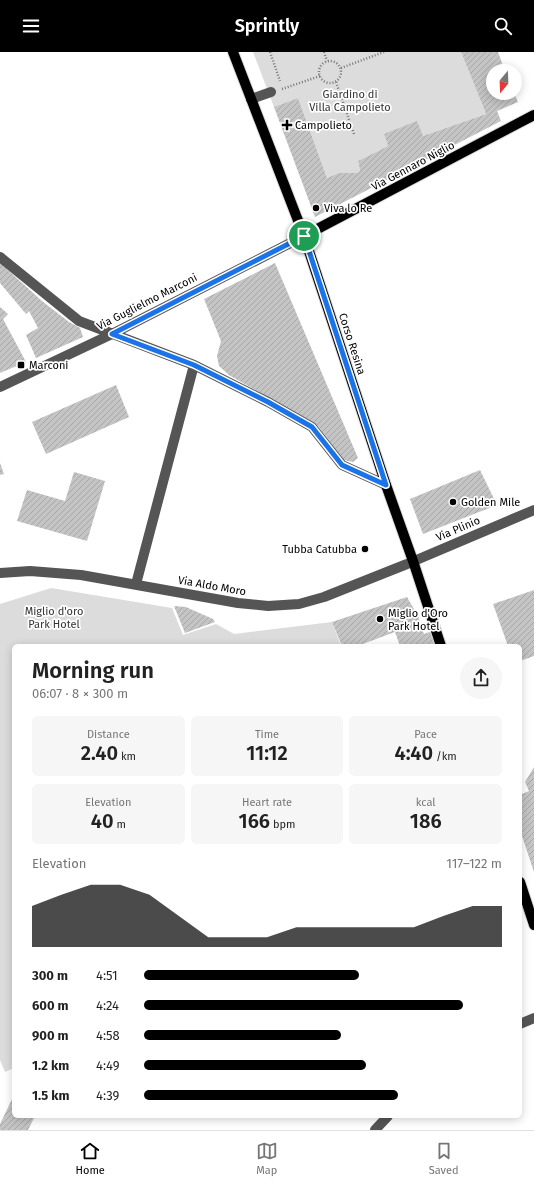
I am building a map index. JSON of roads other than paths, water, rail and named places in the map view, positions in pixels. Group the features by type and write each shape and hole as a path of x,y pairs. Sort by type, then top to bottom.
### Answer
{"main road":[{"name":"Corso Resina","path":"233,52 304,236 386,485 414,561 440,644"},
{"name":"Via Gennaro Niglio","path":"304,236 534,115"},
{"path":"522,888 534,925"}],"street":[{"path":"251,99 271,92"},
{"name":"Via Guglielmo Marconi","path":"0,387 112,334 304,236"},
{"path":"0,257 79,321 194,365 268,402 312,427 342,465 386,485"},
{"path":"136,584 194,365"},
{"name":"Via Plinio","path":"414,561 534,510"},
{"name":"Via Aldo Moro","path":"0,573 30,571 81,575 238,603 268,606 299,604 324,597 414,561"},
{"path":"522,1023 534,1018"},
{"path":"375,1130 386,1118"}],"place":[{"name":"Campolieto","path":"287,125"},
{"name":"Viva lo Re","path":"316,208"},
{"name":"Marconi","path":"21,365"},
{"name":"Golden Mile","path":"453,502"},
{"name":"Tubba Catubba","path":"365,549"},
{"name":"Miglio d'Oro Park Hotel","path":"380,619"}],"park label":[{"name":"Giardino di Villa Campolieto","path":"350,100"},
{"name":"Miglio d'oro Park Hotel","path":"54,617"}]}
